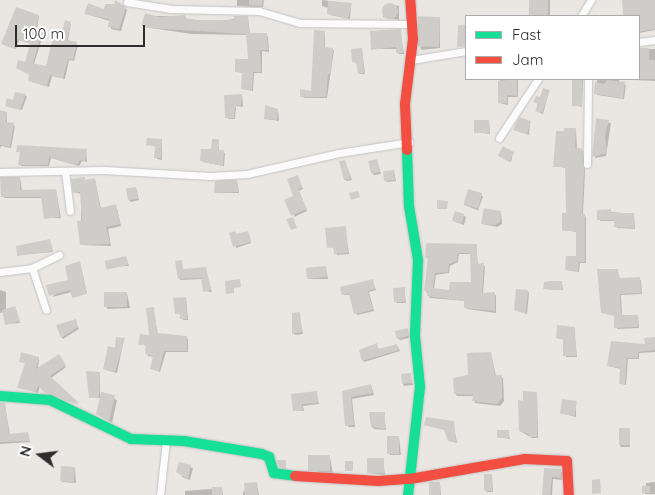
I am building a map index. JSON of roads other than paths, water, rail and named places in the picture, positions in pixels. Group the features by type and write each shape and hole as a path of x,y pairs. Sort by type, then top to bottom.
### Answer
{"street":[{"path":"408,495 420,388 415,336 418,260 409,206 409,142 405,104 411,60 412,24 410,0"},
{"path":"581,15 591,0"},
{"path":"127,2 170,9 259,11 300,24 412,24"},
{"path":"640,42 655,40"},
{"path":"411,60 465,51"},
{"path":"499,138 537,80"},
{"path":"587,164 588,80"},
{"path":"0,172 65,171 247,174 292,166 340,153 409,142"},
{"path":"65,171 70,210"},
{"path":"0,272 32,268 58,255"},
{"path":"32,268 46,310"},
{"path":"0,396 50,400 131,439 166,441 262,454 269,457 274,473 281,475 360,482 410,480 525,459 567,460 569,495"},
{"path":"160,495 166,441"}]}
